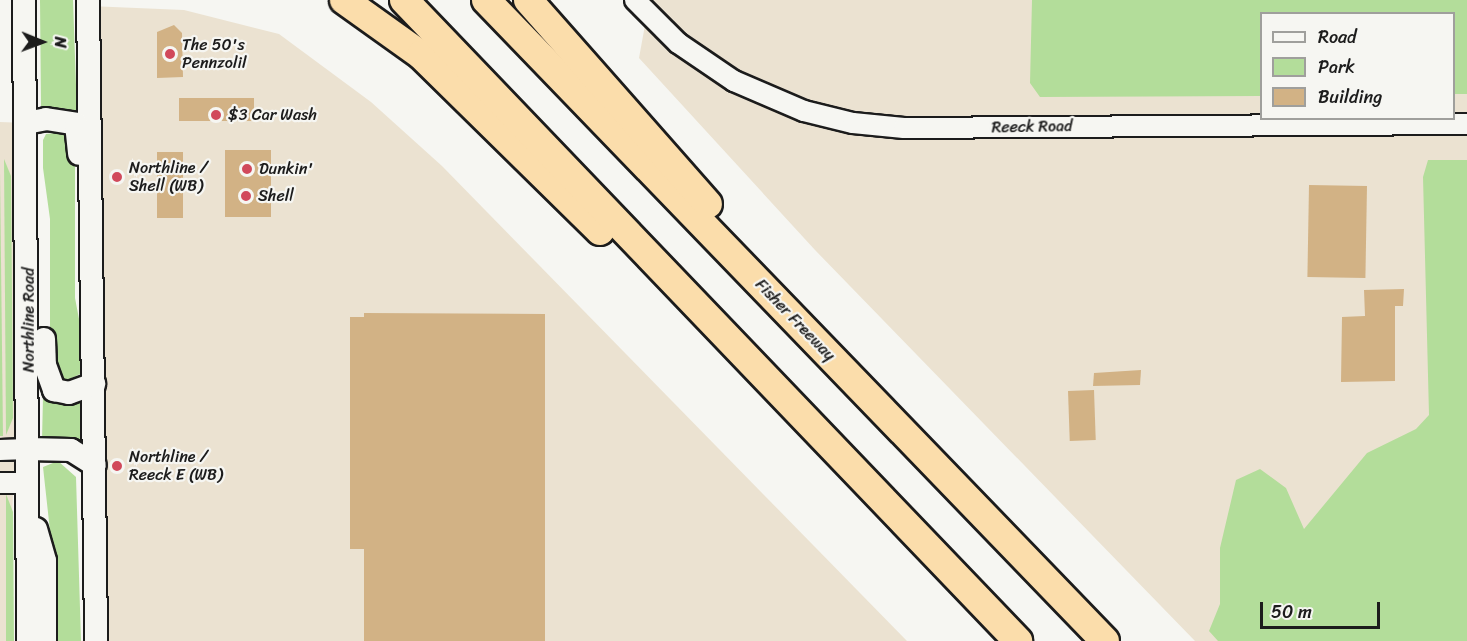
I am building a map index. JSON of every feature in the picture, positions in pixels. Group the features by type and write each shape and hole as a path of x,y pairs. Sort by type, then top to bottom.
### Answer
{"highway":[{"path":"344,0 421,55 612,243 713,321"},
{"path":"404,0 1018,641"},
{"name":"Fisher Freeway","path":"486,0 1105,641"},
{"path":"528,0 717,214 760,284"}],"main road":[{"name":"Northline Road","path":"24,0 27,169 28,641"},
{"path":"88,0 96,641"},
{"path":"26,123 46,119 76,124 81,291 93,321"},
{"path":"27,169 44,226 46,375 60,392 94,384"},
{"path":"28,450 71,450 95,465"},
{"path":"28,494 45,561 45,641"}],"street":[{"name":"Reeck Road","path":"635,0 678,43 734,81 804,111 853,123 904,128 1467,124"},
{"path":"0,450 28,450"},
{"path":"0,483 28,494"}],"shaded area":[{"path":"635,0 1467,0 1467,641 1195,641 815,250 639,58 647,14"},
{"path":"89,6 184,10 279,34 371,102 442,166 907,641 96,641"},
{"path":"0,122 26,123 8,641 0,641"}],"green space":[{"path":"40,0 73,0 77,113 63,108 41,110"},
{"path":"1032,0 1467,0 1467,94 1455,94 1455,12 1260,12 1260,96 1040,97 1030,83"},
{"path":"64,132 75,144 75,298 84,345 84,372 68,380 60,380 50,365 50,219 43,168 43,140 46,134"},
{"path":"4,159 11,176 13,418 6,435"},
{"path":"1428,160 1467,160 1467,641 1218,641 1209,631 1220,604 1220,548 1236,480 1260,469 1286,488 1304,529 1367,453 1416,429 1429,415 1423,177"},
{"path":"0,172 3,436 0,436"},
{"path":"43,396 69,404 84,402 83,444 67,438 42,440"},
{"path":"58,461 76,477 81,641 52,641 53,558 43,467"},
{"path":"6,494 13,512 14,641 6,641"}],"building":[{"name":"The 50's Pennzolil","path":"174,25 182,33 183,77 157,78 157,32"},
{"name":"$3 Car Wash","path":"179,98 254,98 254,121 179,121"},
{"path":"225,150 271,150 271,217 225,217"},
{"path":"157,152 183,152 183,218 157,218"},
{"path":"1309,185 1367,186 1365,278 1307,277"},
{"path":"1404,289 1403,306 1395,306 1395,381 1341,382 1342,317 1365,316 1364,290"},
{"path":"364,313 545,314 545,641 364,641 364,549 350,549 350,317 364,317"},
{"path":"1141,370 1140,385 1093,386 1094,373"},
{"path":"1094,390 1096,440 1070,441 1068,391"}],"place":[{"name":"The 50's Pennzolil","path":"170,54"},
{"name":"$3 Car Wash","path":"216,115"},
{"name":"Dunkin'","path":"247,169"},
{"name":"Northline / Shell (WB)","path":"117,177"},
{"name":"Shell","path":"246,196"},
{"name":"Northline / Reeck E (WB)","path":"117,466"}]}
